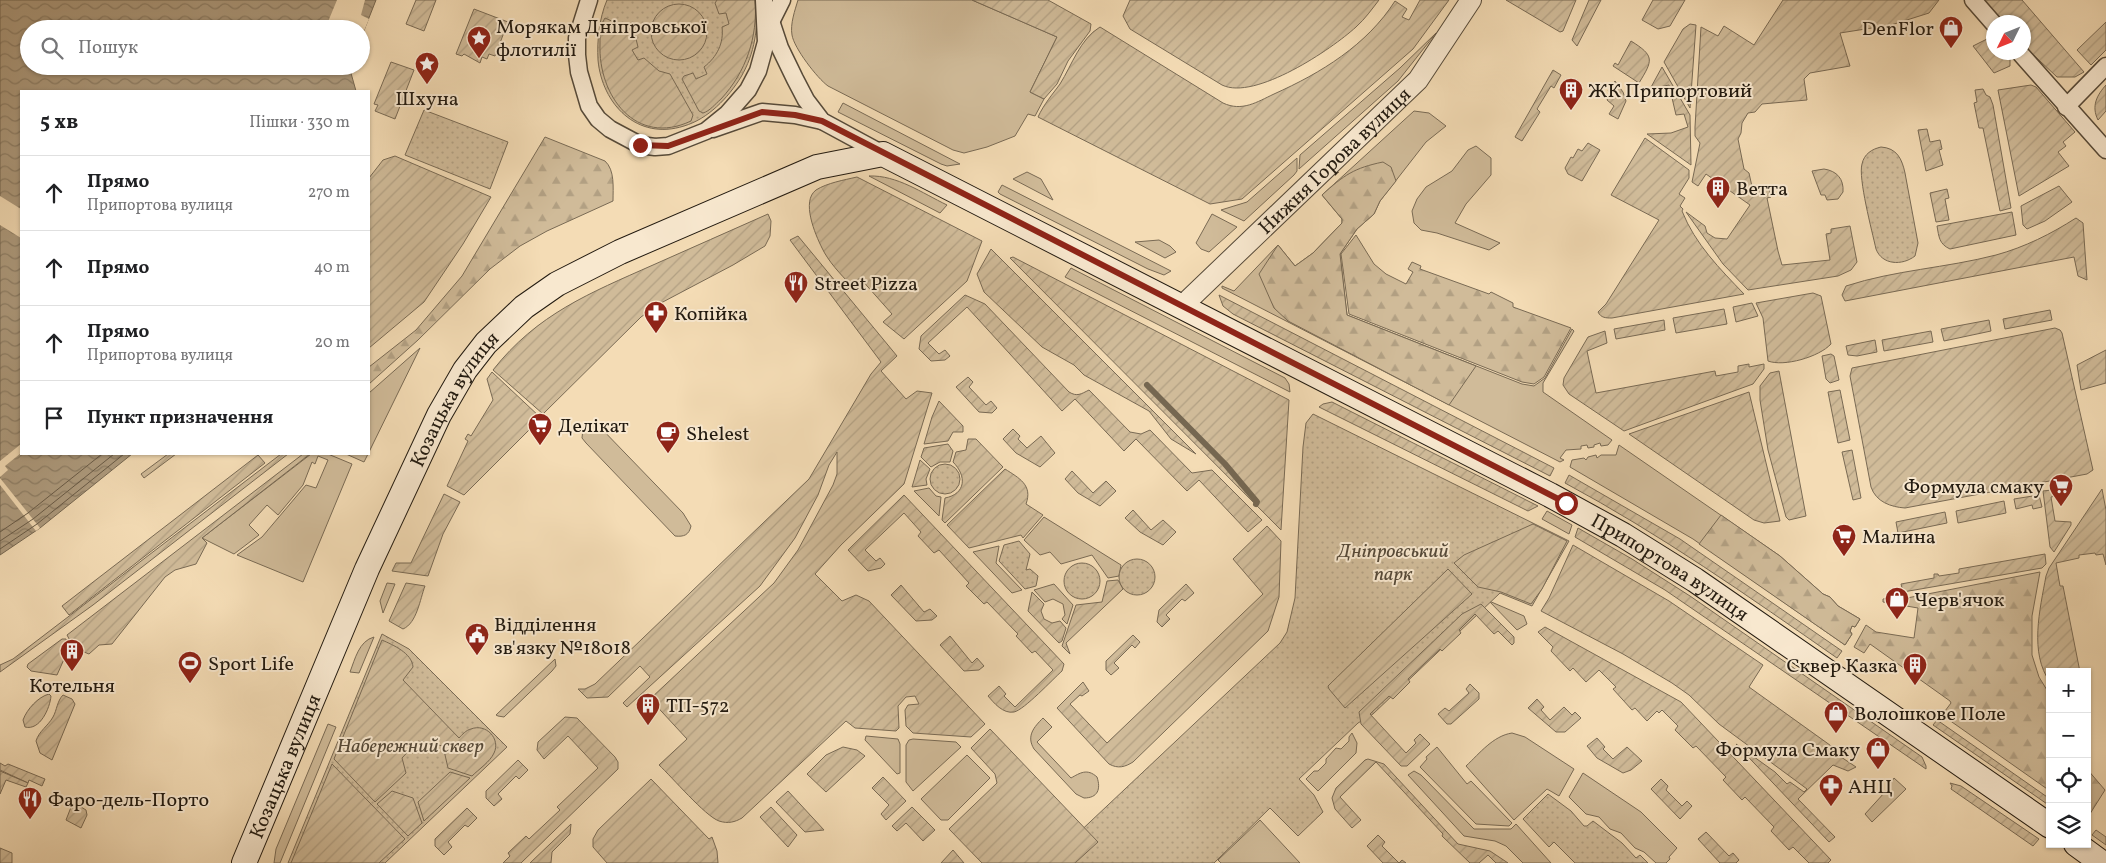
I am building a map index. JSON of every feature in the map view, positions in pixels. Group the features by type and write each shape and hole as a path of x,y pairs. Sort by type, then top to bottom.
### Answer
{"main road":[{"name":"Припортова вулиця","path":"883,154 1550,495 1623,535 1695,580 2046,823"},
{"name":"Козацька вулиця","path":"244,863 371,560 439,415 465,370 486,343 518,312 556,284 620,252 816,166 883,154"},
{"path":"2081,848 2102,863"}],"street":[{"name":"Припортова вулиця","path":"589,0 577,38 579,72 589,106 598,119 624,137 640,145 655,147 668,146 706,131 727,114 748,90 758,71 766,42 765,2"},
{"path":"772,22 782,0"},
{"name":"Нижня Горова вулиця","path":"1181,307 1418,80 1472,0"},
{"path":"1972,0 1986,15"},
{"name":"Припортова вулиця","path":"765,2 780,48 806,100 822,121 883,154"},
{"path":"2026,60 2106,150"},
{"path":"2066,107 2106,66"},
{"path":"706,131 762,112 795,115 822,121"}],"green space":[{"path":"416,0 436,0 424,31 406,24"},
{"path":"607,0 757,0 755,40 746,68 730,93 717,107 693,123 667,129 651,128 637,123 625,115 615,104 601,76 598,60 598,37 600,22"},
{"path":"717,0 755,0 754,27 744,66 730,89 710,109 703,113 699,111 682,79 684,76 693,73 696,79 707,74 704,67 713,59 719,49 722,39 722,27 729,24 726,13 719,14 715,3"},
{"path":"798,0 972,0 1057,37 1030,92 1044,99 1035,116 1028,114 1015,136 987,147 964,153 953,150 823,82 797,47 792,35 793,17"},
{"path":"972,0 1048,0 1091,24 1090,31 1068,61 1057,84 1044,99 1030,92 1057,37"},
{"path":"1130,0 1379,0 1356,27 1330,48 1273,79 1253,86 1236,88 1222,85 1130,29 1123,16"},
{"path":"1420,0 1449,0 1413,49 1242,199 1210,204 1038,117 1060,84 1082,45 1100,27 1223,103 1237,107 1255,103 1292,86 1326,67 1371,31 1395,1 1407,9 1402,17 1409,20"},
{"path":"1506,0 1576,0 1563,31 1560,32"},
{"path":"1589,0 1601,0 1577,46 1572,40"},
{"path":"1653,0 1685,0 1670,26 1658,29 1642,20"},
{"path":"1783,0 1939,0 1929,13 1891,25 1840,33 1850,66 1810,73 1804,79 1807,100 1762,104 1755,112 1748,113 1742,123 1738,139 1744,169 1749,173 1753,191 1769,188 1771,197 1767,198 1782,265 1830,260 1826,234 1831,233 1831,229 1850,226 1857,262 1851,270 1838,276 1748,290 1723,264 1686,212 1705,226 1707,233 1715,238 1727,239 1750,205 1706,174 1698,186 1692,182 1700,143 1695,136 1695,127 1701,27 1718,36 1724,26 1754,45"},
{"path":"1983,0 2022,0 2084,72 2075,77 2057,77 2031,53 2031,15 1996,15"},
{"path":"673,4 685,4 695,8 703,16 707,32 703,48 695,56 685,60 673,60 663,56 655,48 651,38 651,26 655,16 663,8"},
{"path":"474,9 508,22 495,56 489,54 487,59 482,57 480,63 464,54 462,56 456,54"},
{"path":"605,18 634,31 638,47 632,50 638,60 644,58 659,71 670,74 693,115 691,121 671,127 653,127 638,122 624,112 613,98 601,63 600,34"},
{"path":"2106,22 2106,50 2091,65 2077,50"},
{"path":"1690,24 1696,25 1690,108 1664,62 1683,29"},
{"path":"1436,33 1398,81 1299,169 1300,155 1400,68"},
{"path":"1986,40 1986,60 2010,60 2010,66 1994,73 1973,46"},
{"path":"1631,41 1648,55 1649,59 1647,69 1639,83 1613,66 1615,63 1618,65"},
{"path":"391,62 414,70 395,119 375,111 378,105 374,104"},
{"path":"1662,67 1690,115 1691,165 1647,134 1671,133 1688,127 1684,114 1676,115 1669,85 1650,89"},
{"path":"1553,70 1561,75 1554,88 1551,86 1537,109 1540,112 1522,141 1515,137"},
{"path":"1615,81 1623,92 1626,101 1618,119 1609,114 1614,106 1607,100 1611,93 1608,91"},
{"path":"2031,85 2036,87 2075,132 2063,142 2066,146 2058,152 2069,166 2019,196 1998,90"},
{"path":"2106,85 2106,111 2098,120 2095,105"},
{"path":"1983,89 1986,95 1990,97 1993,105 2011,208 2000,211 1983,128 1979,128 1974,103 1977,102 1975,90"},
{"path":"843,103 960,164 947,166 941,164 838,112"},
{"path":"424,110 508,142 490,189 405,155"},
{"path":"1414,111 1429,113 1446,126 1426,142 1380,201 1374,214 1357,229 1340,254 1347,315 1522,384 1534,386 1545,378 1572,329 1574,331 1543,383 1543,392 1612,440 1608,445 1601,446 1600,443 1594,445 1594,447 1588,448 1587,445 1581,446 1581,449 1566,450 1560,458 1564,460 1560,462 1222,288 1222,286 1234,291 1278,245 1295,266 1313,253 1342,223 1342,219 1322,195"},
{"path":"1927,129 1930,142 1940,140 1942,149 1939,150 1943,165 1926,171 1918,130"},
{"path":"545,137 605,161 612,174 613,201 547,231 520,246 490,269 418,340 370,383 370,366 416,330 462,276"},
{"path":"1645,138 1689,170 1689,178 1679,194 1685,198 1680,206 1683,209 1682,211 1687,223 1717,265 1744,294 1612,318 1599,314 1598,312 1606,304 1659,220 1611,195"},
{"path":"1588,143 1600,150 1582,181 1568,174 1565,168 1578,149 1582,151"},
{"path":"1476,146 1491,158 1491,175 1466,204 1455,223 1500,243 1489,250 1437,233 1421,230 1414,223 1412,211 1417,199 1426,187 1452,171 1468,150"},
{"path":"1881,147 1895,152 1902,163 1918,243 1915,256 1899,262 1888,261 1876,249 1862,181 1863,160 1869,153"},
{"path":"395,156 491,197 463,244 424,302 370,347 370,177 383,160"},
{"path":"1297,158 1297,171 1294,175 1244,221 1221,210 1247,202"},
{"path":"1383,162 1391,167 1396,181 1380,201 1374,214 1357,229 1340,254 1347,315 1476,366 1449,405 1288,321 1274,308 1259,274 1278,245 1295,266 1313,253 1342,223 1342,219 1322,195 1350,173"},
{"path":"1824,169 1833,172 1841,180 1843,192 1838,199 1827,200 1825,195 1821,195 1812,171"},
{"path":"1027,172 1041,179 1053,200 1013,179"},
{"path":"869,176 889,178 919,190 947,205 940,213"},
{"path":"857,177 982,241 967,281 904,339 883,322 892,314 860,278 851,285 835,268 819,242 813,226 809,209 812,195 816,190"},
{"path":"1002,185 1171,271 1164,275 1148,269 1000,194 998,192"},
{"path":"2059,186 2072,202 2045,221 2027,229 2023,225 2021,206"},
{"path":"1947,189 1949,198 1945,199 1949,220 1936,222 1930,193"},
{"path":"2012,212 2016,235 1950,249 1940,240 1937,226"},
{"path":"768,214 771,221 770,236 765,246 659,304 641,317 543,414 493,370 528,334 566,307 608,285"},
{"path":"1212,214 1237,227 1209,252 1201,249 1196,243"},
{"path":"2076,218 2083,223 2087,280 2078,276 2074,257 1845,301 1842,295 1846,286 1864,281 2007,252 2038,240"},
{"path":"1356,235 1374,264 1386,274 1406,284 1413,272 1408,269 1412,262 1421,266 1420,269 1489,294 1491,292 1513,303 1513,307 1571,328 1544,377 1534,384 1522,382 1349,314 1341,254"},
{"path":"798,236 897,356 881,371 906,399 917,391 932,393 904,484 841,545 815,574 842,601 856,595 869,601 985,724 971,737 913,733 906,726 905,710 908,705 919,704 915,696 906,697 898,706 899,728 896,731 855,728 846,721 742,818 725,822 713,818 706,812 659,765 687,739 650,699 774,583 798,550 833,485 837,474 837,452 829,465 818,495 795,538 760,586 627,707 623,703 650,677 640,666 608,697 587,698 578,689 585,689 595,684 809,479 871,374 881,362 790,240"},
{"path":"1159,240 1176,252 1165,258 1135,242"},
{"path":"991,249 1196,454 1171,439 1149,411 1084,375 1074,365 1042,347 984,292 977,274"},
{"path":"1013,257 1289,400 1281,530 1010,258"},
{"path":"1071,268 1285,378 1289,384 1290,392 1065,277"},
{"path":"1813,293 1821,296 1831,344 1826,349 1801,360 1783,363 1768,361 1763,318 1756,303"},
{"path":"965,295 985,304 1069,392 1077,395 1089,390 1130,432 1141,434 1150,430 1192,473 1212,470 1262,520 1248,532 1199,480 1187,491 1136,439 1124,451 1075,399 1062,411 967,307 928,343 939,354 945,350 950,356 945,360 931,361 919,349 921,336"},
{"path":"1219,295 1554,468 1550,476 1233,314 1223,306"},
{"path":"1752,303 1758,316 1736,322 1733,307"},
{"path":"1724,309 1727,324 1676,333 1673,318"},
{"path":"2050,310 2052,320 2005,329 2003,319"},
{"path":"1664,320 1665,330 1616,339 1614,329"},
{"path":"1989,320 1991,331 1944,341 1941,329"},
{"path":"2055,328 2062,333 2093,470 2087,474 1905,508 1889,505 1876,496 1871,487 1850,376 1852,368"},
{"path":"1605,331 1607,343 1587,351 1596,393 1715,371 1716,376 1738,372 1738,366 1749,364 1749,367 1764,364 1764,369 1753,384 1624,431 1569,394 1563,385 1564,378 1588,337"},
{"path":"1931,331 1933,342 1884,351 1882,340"},
{"path":"1875,340 1877,352 1857,356 1848,355 1846,346"},
{"path":"420,348 370,450 370,392"},
{"path":"2106,350 2106,383 2081,390 2077,365"},
{"path":"1831,354 1834,356 1839,380 1830,383 1826,379 1822,356"},
{"path":"1779,371 1806,516 1789,520 1786,517 1768,450 1760,400 1760,386 1770,373"},
{"path":"492,372 541,418 464,495 447,486 468,441 465,439 468,434 471,436 493,400 487,379"},
{"path":"968,377 973,382 969,387 986,405 991,401 997,408 992,413 979,412 956,387"},
{"path":"1840,390 1850,440 1838,443 1828,392"},
{"path":"1749,392 1780,521 1764,523 1754,520 1629,434"},
{"path":"939,401 963,426 963,432 953,432 948,441 924,444 932,417"},
{"path":"1332,402 1538,506 1528,511 1319,407"},
{"name":"Дніпровський парк","path":"1313,414 1569,541 1532,606 1500,593 1373,714 1358,723 1299,779 1314,795 1323,812 1298,836 1270,808 1214,863 1067,863 1073,838 1280,643 1287,632 1295,598 1303,447 1306,423"},
{"path":"593,423 597,424 683,513 691,526 687,533 683,536 675,536 586,443 582,438 583,428"},
{"path":"1013,429 1020,436 1018,439 1027,448 1041,436 1055,453 1040,467 1016,453 1003,439"},
{"path":"968,439 976,439 1003,467 945,523 942,520 945,498 957,493 962,484 961,473 953,462 956,452 966,450"},
{"path":"948,444 953,451 950,462 940,462 931,467 921,457 924,448"},
{"path":"1619,445 1780,556 1823,594 1830,597 1838,606 1860,619 1855,627 1852,626 1850,631 1852,634 1845,645 1693,539 1570,467 1572,460 1584,458 1586,460 1588,457 1596,455 1597,458 1601,455 1616,455"},
{"path":"1852,450 1861,498 1853,500 1842,452"},
{"path":"167,455 175,455 144,478 141,474"},
{"path":"258,455 265,463 69,615 62,606"},
{"path":"280,455 287,455 93,605 0,672 0,665 13,659"},
{"path":"302,455 309,455 202,538 207,543 196,564 175,570 165,577 112,644 99,645 89,654 74,648 67,635"},
{"path":"310,455 330,455 352,464 303,582 237,555 262,537 306,485 316,488 328,460 318,456 315,464 312,462 303,485 278,515 267,505 249,525 259,535 234,554 202,538"},
{"path":"348,455 368,455 364,462"},
{"path":"920,460 930,469 926,479 927,485 912,487"},
{"path":"945,464 956,468 960,479 956,490 945,494 934,490 930,479 934,468"},
{"path":"1005,469 1020,479 1026,487 1028,497 1026,504 1043,515 1023,538 1021,535 969,548 947,525"},
{"path":"1072,471 1093,493 1106,481 1116,491 1100,506 1078,493 1065,479"},
{"path":"1569,475 1680,539 1842,651 1837,658 1669,544 1565,483"},
{"path":"929,488 936,496 941,497 939,516 914,491"},
{"path":"2068,488 2069,493 2051,497 2055,521 2071,522 2054,552 2050,547 2043,491"},
{"path":"2102,489 2106,510 2106,565 2103,554 2096,555 2095,553 2079,555 2079,558 2056,563 2060,586 2063,586 2079,668 2046,668 2046,674 2040,658 2038,630 2046,576 2049,568"},
{"path":"444,494 460,502 443,534 428,576 392,571 396,563 411,563"},
{"path":"904,495 1064,664 1062,671 1019,710 1014,712 1006,711 988,696 999,686 1006,694 1004,696 1015,707 1053,670 1035,651 1032,653 1016,636 1018,634 987,602 984,604 966,586 969,583 939,550 934,553 918,536 921,532 904,513 865,550 876,561 880,558 885,564 881,568 868,571 848,550"},
{"path":"2039,495 2042,507 2033,509 2032,505 2016,509 2014,499"},
{"path":"2004,501 2006,513 1958,523 1956,511"},
{"path":"1133,510 1151,530 1163,520 1176,532 1163,545 1140,532 1125,518"},
{"path":"1547,511 1572,525 1569,534 1542,519"},
{"path":"1945,512 1947,523 1898,533 1896,522"},
{"path":"1721,515 1780,556 1823,594 1830,597 1838,606 1860,619 1855,627 1852,626 1850,631 1852,634 1845,645 1699,544"},
{"path":"1044,517 1121,565 1119,576 1108,578 1092,555 1061,564 1050,552 1040,555 1024,540"},
{"path":"1533,524 1567,541 1542,589 1531,604 1501,592 1478,587 1454,563 1464,555"},
{"path":"1267,526 1281,541 1279,597 1268,631 1133,762 1121,767 1109,764 1057,708 1083,682 1089,691 1082,696 1080,695 1070,704 1107,743 1263,594 1233,559"},
{"path":"1578,528 1632,559 1690,596 1922,757 1926,769 1665,590 1575,537"},
{"path":"1019,541 1030,554 1026,570 1030,569 1038,576 1036,586 1025,589 999,561 1004,545"},
{"path":"1573,545 1669,601 1763,665 1749,687 1834,748 1832,751 1856,767 1848,771 1833,765 1798,799 1835,837 1829,842 1736,744 1775,772 1787,784 1790,782 1804,792 1807,789 1719,724 1689,695 1623,654 1541,611 1549,598"},
{"path":"999,546 996,563 1022,590 1012,593 973,552"},
{"path":"2045,554 2046,564 2042,568 1903,592 1901,584 1934,578 1934,574 1939,576 1959,573 1959,569"},
{"path":"1137,559 1150,564 1155,577 1150,590 1137,595 1124,590 1119,577 1124,564"},
{"path":"1082,563 1095,568 1100,581 1095,594 1082,599 1069,594 1064,581 1069,568"},
{"path":"1448,569 1472,594 1345,708 1328,686"},
{"path":"2040,572 2032,616 2032,655 2039,677 2046,688 2046,788 1942,715 1951,703 1950,701 1870,644 1864,653 1854,647 1866,625 1876,632 1914,638 1918,608 1883,602 1883,599 1907,598"},
{"path":"1118,580 1123,589 1066,643 1070,654 1062,646 1076,605 1102,602 1107,581"},
{"path":"387,583 395,584 383,613 380,601"},
{"path":"406,583 425,586 412,622 403,629 389,621"},
{"path":"1054,584 1073,605 1067,624 1062,619 1065,615 1063,604 1053,599 1045,602 1034,590"},
{"path":"1186,584 1194,593 1185,601 1182,599 1166,615 1170,619 1162,627 1157,622 1159,610"},
{"path":"901,585 924,612 930,609 937,616 932,620 916,621 891,595"},
{"path":"1032,592 1044,604 1041,611 1044,619 1052,623 1060,621 1066,628 1062,641 1059,643 1028,611"},
{"path":"1489,601 1524,616 1527,624 1517,630"},
{"path":"1481,604 1514,637 1512,645 1498,631 1494,634 1475,614 1459,630 1461,633 1442,651 1440,649 1408,679 1410,682 1393,699 1389,696 1370,714 1406,753 1416,743 1414,740 1420,734 1430,744 1407,766 1401,766 1361,724 1359,712 1462,614"},
{"path":"1545,627 1681,702 1831,860 1828,863 1809,863 1793,847 1789,850 1771,831 1774,827 1745,797 1742,800 1723,780 1726,777 1696,746 1693,748 1675,730 1678,726 1662,710 1659,713 1657,711 1647,721 1635,708 1632,710 1613,689 1616,687 1599,670 1586,682 1573,668 1570,671 1551,651 1553,647 1538,632"},
{"name":"Набережний сквер","path":"382,634 409,649 507,747 385,863 288,863"},
{"path":"1133,635 1140,642 1135,648 1132,645 1114,663 1119,668 1111,675 1106,670 1106,661"},
{"path":"950,636 972,663 977,658 984,666 979,670 964,671 940,645"},
{"path":"374,637 359,673 350,672 361,646"},
{"path":"62,639 66,639 69,648 57,675 31,671 27,667 28,664"},
{"path":"382,640 406,654 413,667 403,680 459,738 467,730 482,728 487,730 494,738 496,748 494,753 472,776 448,768 443,746 418,741 402,758 406,773 375,802 334,759"},
{"path":"555,659 556,666 552,671 504,717 496,715"},
{"path":"1470,684 1479,693 1479,699 1451,724 1447,724 1438,714 1445,708 1449,711 1469,693 1466,689"},
{"path":"49,694 51,696 50,701 43,718 35,726 25,727 23,720 30,708 41,698"},
{"path":"63,695 72,699 75,704 52,760 40,753 36,741 39,734 53,717 59,700"},
{"path":"1537,699 1544,707 1541,710 1550,720 1564,707 1572,715 1575,712 1581,718 1565,732 1556,732 1528,708"},
{"path":"565,717 577,718 615,757 618,762 618,769 521,863 503,863 510,856 508,853 526,836 529,839 560,810 557,807 598,768 568,736 544,759 537,750 538,742"},
{"path":"1043,718 1052,727 1037,742 1071,778 1087,772 1097,777 1099,785 1095,795 1084,798 1076,794 1034,749 1031,740 1032,732"},
{"path":"1937,720 2046,796 2046,803 1933,725"},
{"path":"328,724 336,727 280,863 274,863 276,849"},
{"path":"990,729 1098,842 1075,863 982,863 949,829 997,783 995,774 971,748"},
{"path":"1352,733 1357,743 1356,753 1318,791 1306,779 1326,763 1326,759 1336,748 1341,749 1349,741"},
{"path":"1512,733 1525,737 1574,769 1559,796 1547,789 1514,820 1466,766 1493,741"},
{"path":"866,736 898,739 900,744 900,773 897,774 865,740"},
{"path":"1597,738 1605,747 1603,749 1613,759 1627,747 1642,761 1631,770 1623,773 1597,758 1587,746"},
{"path":"909,740 956,742 961,747 913,791 906,782 906,745"},
{"path":"843,747 857,750 865,756 826,792 807,774 826,755"},
{"path":"1437,747 1467,784 1471,781 1512,823 1509,826 1476,824 1420,767 1427,759 1426,757"},
{"path":"967,755 990,778 948,820 941,820 921,799"},
{"path":"1368,759 1384,764 1458,844 1490,851 1508,863 1496,863 1488,855 1479,863 1470,863 1442,836 1443,834 1376,762 1340,797 1361,820 1352,828 1335,809 1332,798 1336,788"},
{"path":"518,760 528,770 519,779 516,776 498,794 502,799 494,806 486,798 486,791"},
{"path":"0,763 5,766 8,764 45,779 42,786 29,780 28,783 0,770"},
{"path":"332,764 405,839 379,863 291,863"},
{"path":"0,771 28,783 26,787 6,780 0,794"},
{"path":"1414,771 1421,775 1474,829 1511,829 1516,824 1551,863 1523,863 1506,846 1495,841 1464,836 1408,775"},
{"path":"450,772 470,778 424,821 418,802"},
{"path":"1583,773 1641,812 1677,848 1666,863 1656,863 1644,852 1635,848 1621,833 1610,829 1599,817 1586,814 1569,797"},
{"path":"2091,774 2105,790 2091,812"},
{"path":"883,777 906,801 886,820 881,814 889,805 872,788"},
{"path":"1894,778 1906,789 1872,822 1865,814 1885,792"},
{"path":"651,779 709,839 712,837 717,851 718,863 607,863 593,847 593,839 598,830"},
{"path":"1661,779 1668,786 1666,790 1682,806 1687,801 1692,806 1680,819 1651,789"},
{"path":"1950,783 1961,786 2039,839 2033,846 1951,789"},
{"path":"392,791 413,798 422,823 408,836 377,804"},
{"path":"788,791 824,830 805,832 776,802"},
{"path":"1548,794 1571,811 1584,826 1593,821 1622,843 1636,858 1640,855 1648,863 1575,863 1554,842 1549,847 1523,819"},
{"path":"73,802 86,810 87,815 81,828 66,820"},
{"path":"771,807 797,835 788,847 760,817"},
{"path":"912,807 935,830 923,841 906,823 897,831 892,826"},
{"path":"467,808 477,818 468,827 465,825 448,842 452,847 444,855 435,846 435,839"},
{"path":"1260,820 1300,863 1221,863 1218,860"},
{"path":"571,824 570,834 552,852 551,863 530,863"},
{"path":"2096,830 2106,837 2106,845 2092,835"},
{"path":"1706,832 1729,856 1733,853 1739,860 1736,863 1720,863 1698,839"},
{"path":"1378,835 1385,842 1382,846 1399,863 1383,863 1367,846"},
{"path":"0,848 12,853 12,863 0,863"},
{"path":"953,850 964,863 941,863"}],"water":[{"path":"0,0 376,0 368,20 20,20 20,75 352,75 356,90 20,90 20,455 131,455 40,528 0,555"}],"pier":[{"path":"337,0 365,0 361,15 369,20 329,20"},
{"path":"0,196 20,208 20,237 0,225"},
{"path":"20,445 20,454 5,466 8,470 0,477 0,461"},
{"path":"0,478 40,528 36,531 0,485"}],"waterway":[{"path":"1147,385 1225,464 1257,502 1256,504"}],"place":[{"name":"DenFlor","path":"1951,49"},
{"name":"Морякам Дніпровської флотилії","path":"479,59"},
{"name":"Шхуна","path":"427,85"},
{"name":"ЖК Припортовий","path":"1571,111"},
{"name":"Ветта","path":"1718,209"},
{"name":"Street Pizza","path":"796,304"},
{"name":"Копійка","path":"656,334"},
{"name":"Делікат","path":"540,446"},
{"name":"Shelest","path":"668,454"},
{"name":"Формула смаку","path":"2061,507"},
{"name":"Малина","path":"1844,557"},
{"name":"Черв'ячок","path":"1897,620"},
{"name":"Відділення зв'язку №18018","path":"477,656"},
{"name":"Котельня","path":"72,672"},
{"name":"Sport Life","path":"190,684"},
{"name":"Сквер Казка","path":"1915,686"},
{"name":"ТП-572","path":"648,726"},
{"name":"Волошкове Поле","path":"1836,734"},
{"name":"Формула Смаку","path":"1878,770"},
{"name":"АНЦ","path":"1831,807"},
{"name":"Фаро-дель-Порто","path":"30,820"}],"route":[{"path":"640,145 668,146 762,112 795,115 822,121 944,186 1566,503"}]}
